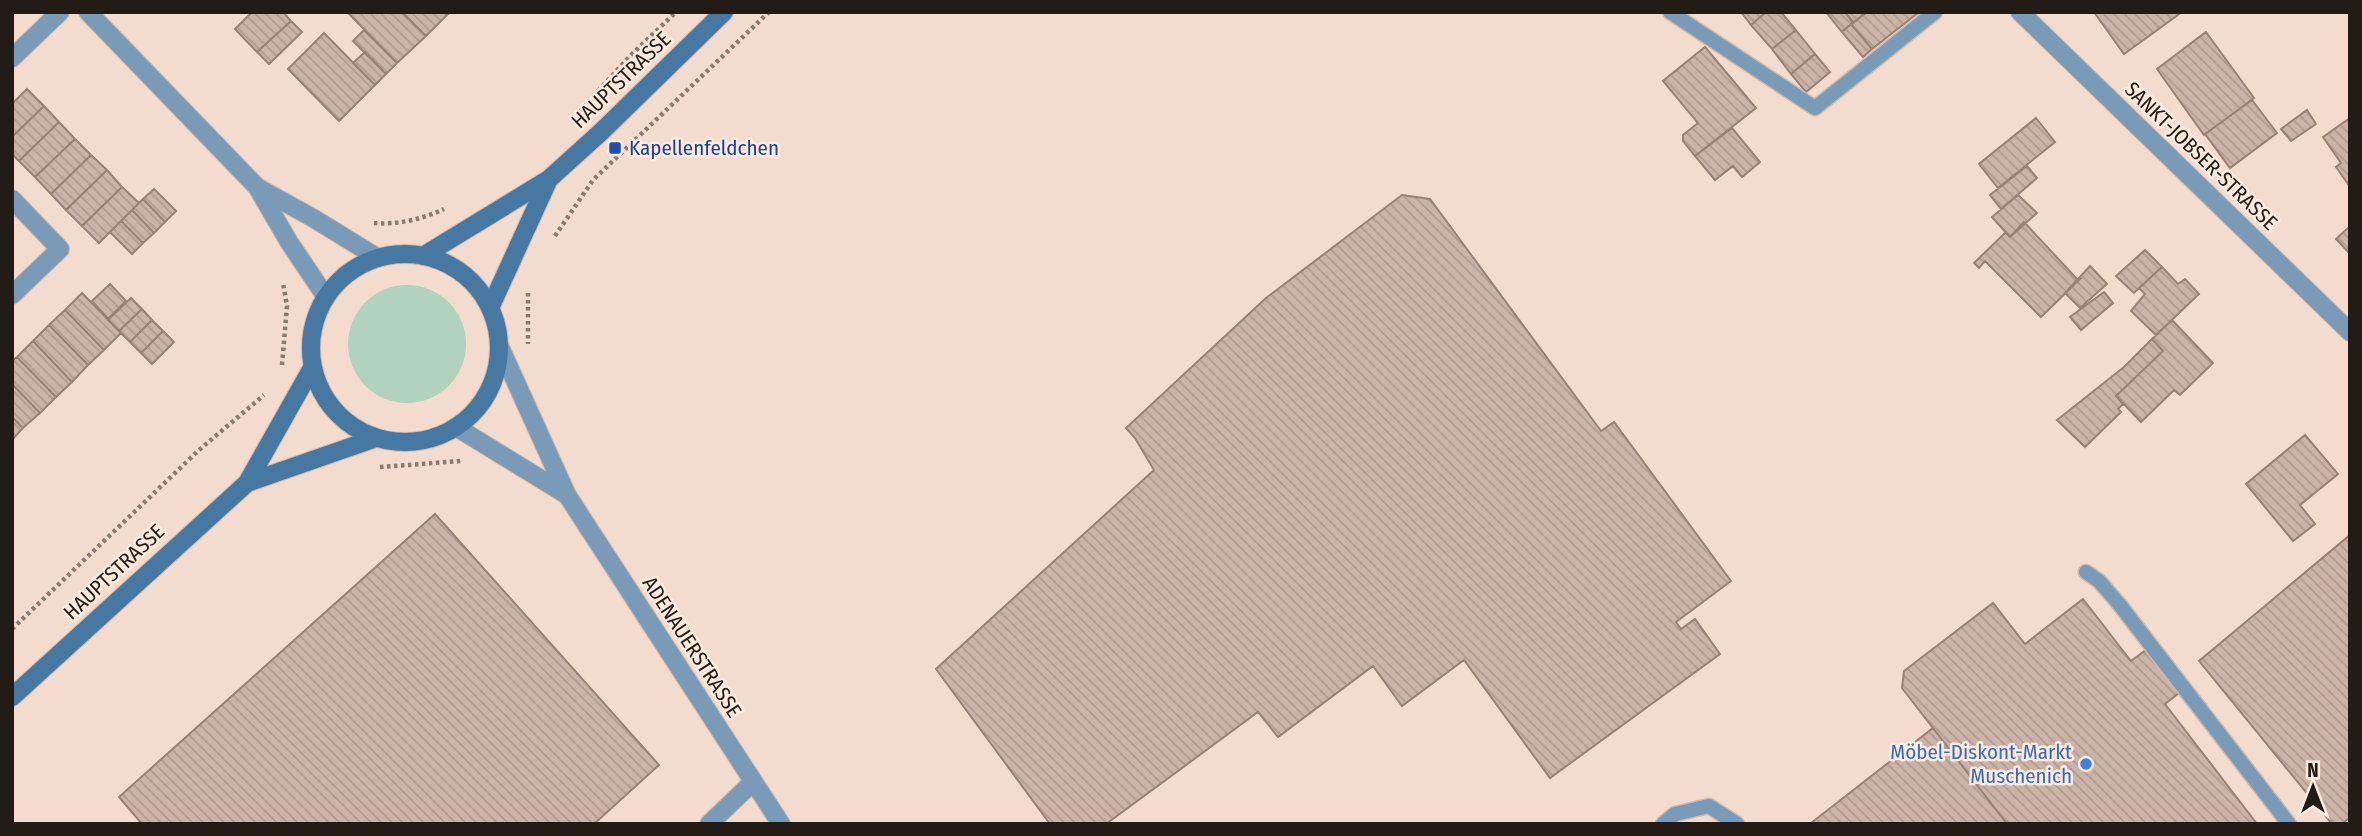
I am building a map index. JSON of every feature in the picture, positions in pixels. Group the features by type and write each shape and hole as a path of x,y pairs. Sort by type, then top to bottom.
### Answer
{"main road":[{"name":"HAUPTSTRASSE","path":"423,256 549,179 724,12"},
{"name":"HAUPTSTRASSE","path":"490,308 549,179"},
{"path":"400,254 423,256 444,262 463,274 490,308 497,326 499,345 495,377 480,405 456,427 426,441 393,442 361,432 335,412 325,398 312,368 311,343 315,319 326,297 348,273 378,258 400,254"},
{"name":"HAUPTSTRASSE","path":"12,697 247,483 312,368"},
{"name":"HAUPTSTRASSE","path":"247,483 376,438"}],"street":[{"path":"12,58 60,12"},
{"path":"88,12 257,187 289,242 326,297"},
{"name":"SANKT-JOBSER-STRASSE","path":"2020,12 2350,332"},
{"path":"257,187 378,258"},
{"path":"12,199 60,248 12,295"},
{"name":"ADENAUERSTRASSE","path":"499,345 567,495 781,824"},
{"name":"ADENAUERSTRASSE","path":"456,427 567,495"},
{"path":"709,824 752,782"}],"lane":[{"path":"1670,12 1815,108 1935,12"},
{"path":"2086,572 2099,581 2119,604 2289,824"},
{"path":"1663,824 1675,814 1709,806 1737,824"}],"path":[{"path":"575,117 676,12"},
{"path":"550,244 593,180 769,12"},
{"path":"433,214 445,209"},
{"path":"527,285 528,350"},
{"path":"12,629 199,450 253,407"},
{"path":"367,468 431,464 499,453"}],"green space":[{"path":"407,285 430,289 449,302 462,321 466,344 462,367 449,386 430,399 407,403 384,399 365,386 352,367 348,344 352,321 365,302 384,289"}],"building":[{"path":"252,12 283,12 291,21 257,52 235,29"},
{"path":"402,12 450,12 426,36"},
{"path":"402,12 426,36 397,63 348,13"},
{"path":"1741,12 1766,12 1751,25"},
{"path":"1766,12 1781,12 1796,30 1772,49 1751,25"},
{"path":"1826,12 1845,12 1853,22 1842,32"},
{"path":"1845,12 1867,12 1853,23"},
{"path":"1867,12 1919,12 1872,49 1851,24"},
{"path":"2094,12 2182,12 2124,54"},
{"path":"291,21 302,32 269,64 257,52"},
{"path":"1851,24 1872,49 1863,57 1842,32"},
{"path":"364,30 397,63 386,74 353,41"},
{"path":"1796,30 1815,54 1791,74 1772,49"},
{"path":"2206,32 2254,98 2204,135 2157,69"},
{"path":"324,33 375,85 339,121 288,69"},
{"path":"1705,47 1756,108 1695,156 1683,141 1683,135 1698,123 1663,81"},
{"path":"365,52 386,74 375,85 353,63"},
{"path":"1815,54 1830,72 1806,92 1791,74"},
{"path":"27,89 44,106 12,137 12,104"},
{"path":"2252,100 2277,133 2230,168 2205,134"},
{"path":"44,106 59,122 19,161 12,154 12,137"},
{"path":"2307,110 2316,124 2291,141 2281,129"},
{"path":"2036,118 2055,142 1998,188 1979,164"},
{"path":"2350,118 2348,184 2336,167 2341,163 2323,137"},
{"path":"59,122 75,139 35,177 19,161"},
{"path":"1732,128 1760,162 1742,177 1733,166 1715,180 1695,156"},
{"path":"75,139 91,155 51,194 35,177"},
{"path":"91,155 107,170 66,210 51,194"},
{"path":"2027,166 2037,178 2001,209 1990,195"},
{"path":"107,170 122,187 82,226 66,210"},
{"path":"122,187 139,203 99,243 82,226"},
{"path":"154,189 176,211 165,222 143,199"},
{"path":"1402,195 1430,199 1601,431 1614,422 1731,581 1676,622 1681,629 1695,619 1720,654 1550,778 1464,660 1402,706 1373,666 1278,737 1258,712 1106,824 1050,824 936,669 1154,470 1126,428 1266,298"},
{"path":"2018,195 2037,213 2010,237 1992,217"},
{"path":"143,199 165,222 154,233 132,210"},
{"path":"132,210 154,233 143,243 121,221"},
{"path":"121,221 143,243 132,254 110,232"},
{"path":"2024,222 2077,279 2080,279 2041,317 1985,261 1979,268 1974,263 2006,232 2010,237"},
{"path":"2350,226 2350,254 2336,239"},
{"path":"2145,250 2162,267 2134,293 2116,276"},
{"path":"2090,266 2107,284 2080,308 2065,293"},
{"path":"2162,267 2178,284 2185,279 2199,294 2156,335 2131,311 2145,294 2139,288"},
{"path":"110,284 126,301 108,319 92,301"},
{"path":"2104,292 2113,303 2081,330 2070,317"},
{"path":"82,293 121,333 104,350 65,310"},
{"path":"131,298 142,309 119,331 108,320"},
{"path":"142,309 152,320 130,342 119,331"},
{"path":"65,310 104,350 88,365 49,325"},
{"path":"152,320 163,331 141,353 130,342"},
{"path":"2172,320 2213,363 2180,395 2174,390 2141,422 2116,396 2163,351 2152,339"},
{"path":"49,325 88,365 72,382 33,341"},
{"path":"163,331 174,342 152,364 141,353"},
{"path":"2152,339 2163,351 2116,396 2123,404 2118,409 2121,412 2085,447 2057,420 2124,367"},
{"path":"33,341 72,382 56,397 17,357"},
{"path":"17,357 56,397 40,413 12,384 12,361"},
{"path":"12,384 40,413 23,428 12,417"},
{"path":"12,417 23,428 12,440"},
{"path":"2305,435 2338,474 2300,505 2315,524 2293,541 2246,484"},
{"path":"435,514 659,765 594,824 142,824 119,797"},
{"path":"2350,535 2350,817 2342,824 2332,824 2199,661"},
{"name":"Möbel-Diskont-Markt Muschenich","path":"2083,599 2131,661 2146,650 2179,693 2165,704 2257,824 2007,824 1902,688 1904,671 1993,603 2025,644"},
{"name":"Möbel-Diskont-Markt Muschenich","path":"1933,728 2007,824 1811,823"}],"place":[{"name":"Kapellenfeldchen","path":"615,148"},
{"name":"Möbel-Diskont-Markt Muschenich","path":"2086,764"}]}
